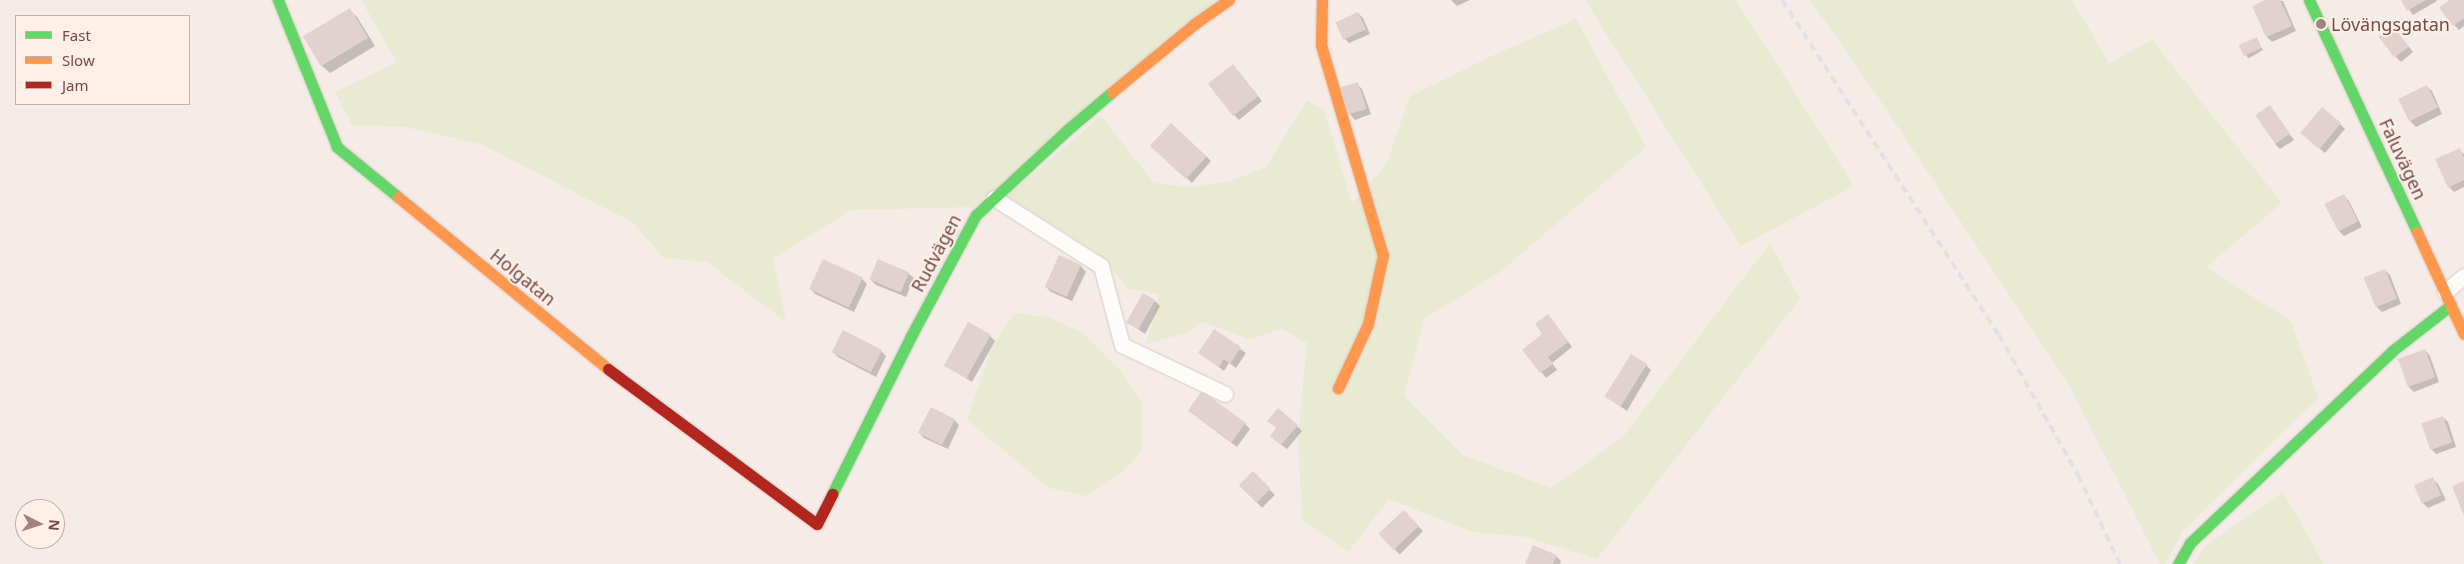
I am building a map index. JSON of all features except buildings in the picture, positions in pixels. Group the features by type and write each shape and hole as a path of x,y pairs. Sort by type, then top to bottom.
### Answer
{"street":[{"name":"Holgatan","path":"278,0 337,147 603,365 817,524"},
{"name":"Rudvägen","path":"817,524 912,336 976,215 1066,131 1197,22 1228,0"},
{"path":"1322,0 1321,45 1383,255 1368,324 1338,388"},
{"name":"Faluvägen","path":"2309,0 2464,334"},
{"path":"994,198 1101,266 1122,345 1224,394"},
{"path":"2178,564 2190,543 2448,298 2464,276"}],"green space":[{"path":"361,0 1221,0 974,207 851,210 773,259 786,322 707,262 664,258 632,222 481,144 405,127 352,125 335,92 397,62"},
{"path":"1585,0 1736,0 1854,186 1741,246"},
{"path":"1810,0 2072,0 2109,63 2152,40 2282,203 2206,267 2291,321 2318,398 2183,530 2165,564 2160,564 2068,383 1878,97"},
{"path":"1576,19 1646,147 1500,272 1424,319 1404,396 1463,455 1551,488 1623,437 1770,243 1800,299 1597,559 1526,537 1473,532 1389,499 1348,552 1302,520 1298,437 1307,343 1282,329 1249,339 1204,322 1186,333 1146,344 1159,294 1128,289 1098,253 1007,196 1101,116 1154,183 1188,187 1231,181 1266,167 1307,100 1324,110 1352,204 1387,163 1410,96 1498,53"},
{"path":"1015,313 1047,317 1082,332 1118,368 1141,401 1141,452 1119,474 1085,496 1049,488 967,420 992,346"},
{"path":"2283,492 2324,564 2194,564 2205,546"}],"railway":[{"path":"1782,0 1999,335 2078,475 2120,564"}],"traffic: fast":[{"path":"278,0 337,147 398,197"},
{"path":"2309,0 2417,232"},
{"path":"832,494 911,336 976,215 1066,131 1112,92"},
{"path":"2178,564 2190,543 2392,351 2451,305"}],"traffic: slow":[{"path":"1112,92 1197,22 1229,0"},
{"path":"1322,0 1321,45 1383,255 1368,324 1338,388"},
{"path":"398,197 608,369"},
{"path":"2417,232 2464,334"}],"traffic: jam":[{"path":"608,369 817,524 832,494"}],"place":[{"name":"Lövängsgatan","path":"2321,24"}]}
